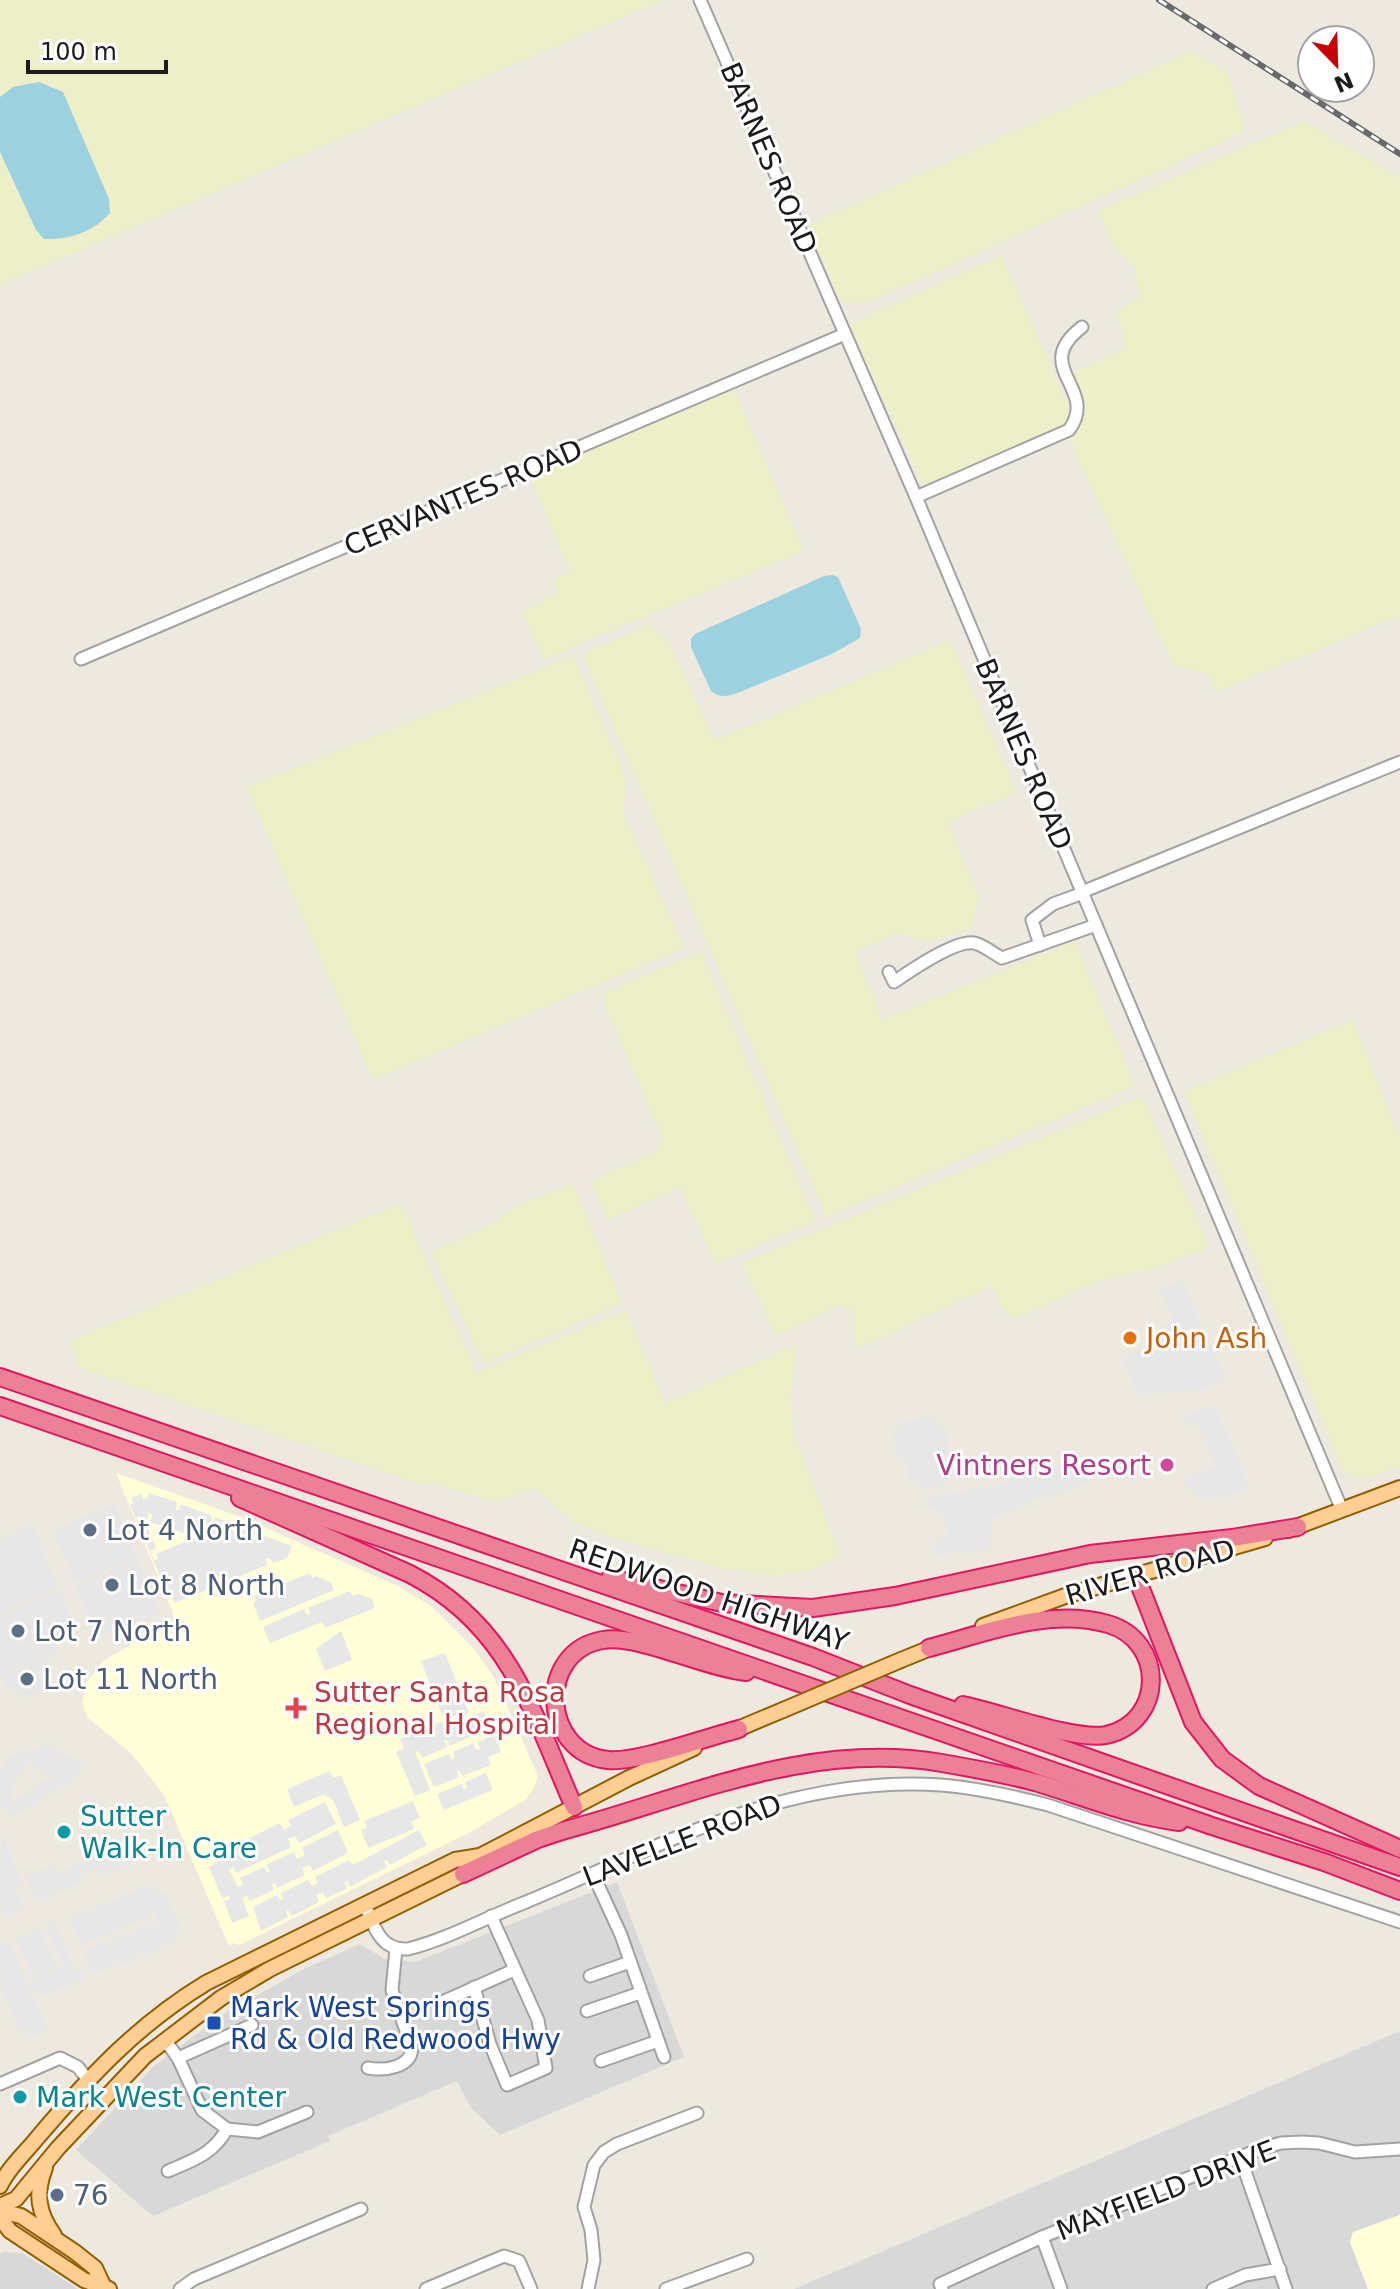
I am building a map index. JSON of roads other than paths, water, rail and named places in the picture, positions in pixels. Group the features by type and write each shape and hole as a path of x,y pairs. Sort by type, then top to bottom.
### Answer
{"highway":[{"name":"REDWOOD HIGHWAY","path":"0,1377 813,1657 910,1695 1400,1867"},
{"name":"REDWOOD HIGHWAY","path":"0,1406 776,1676 1324,1862 1400,1891"},
{"path":"185,1470 255,1506 410,1574 450,1598 496,1644 513,1671 574,1807"},
{"path":"516,1555 722,1603 813,1608 895,1596 1090,1554 1232,1538 1298,1527"},
{"path":"1136,1576 1193,1722 1222,1759 1259,1786 1400,1849"},
{"path":"910,1695 990,1710 1071,1733 1094,1736 1117,1731 1133,1721 1145,1704 1151,1684 1150,1665 1138,1642 1126,1632 1100,1622 1067,1619 1036,1621 929,1648"},
{"path":"739,1729 637,1757 605,1760 579,1749 564,1733 556,1714 555,1687 571,1657 587,1646 605,1640 631,1642 723,1670 776,1676"},
{"path":"463,1874 562,1831 771,1769 842,1757 907,1758 941,1763 1034,1782 1153,1819 1212,1826"}],"main road":[{"name":"RIVER ROAD","path":"480,1856 629,1778 929,1648 1035,1606 1298,1527 1400,1488"},
{"path":"0,2208 16,2199 128,2073 165,2040 244,1983 463,1874 480,1856"},
{"path":"0,2186 88,2080 129,2038 187,1994 455,1860 480,1856"},
{"path":"49,2160 40,2180 39,2207 45,2222 59,2241"},
{"path":"0,2208 21,2216 59,2241 95,2268 106,2287"},
{"path":"0,2218 10,2231 84,2280 106,2287"}],"street":[{"name":"BARNES ROAD","path":"700,0 916,497 1342,1510"},
{"path":"916,497 1069,430 1077,417 1077,406 1061,350 1064,342 1082,327"},
{"name":"CERVANTES ROAD","path":"81,659 845,334"},
{"path":"1040,945 1032,920 1053,904 1400,762"},
{"path":"889,972 894,982 924,961 970,943 978,943 1002,958 1096,925"},
{"name":"LAVELLE ROAD","path":"396,1949 415,1948 728,1817 771,1803 825,1791 867,1786 941,1785 989,1791 1048,1805 1400,1922"},
{"path":"593,1874 630,1962 664,2057"},
{"path":"365,1905 382,1940 396,1949 392,1990 412,2048 408,2060 388,2069 368,2068"},
{"path":"474,1987 490,2044 507,2085 546,2068 538,2020 491,1916"},
{"path":"590,1976 630,1962"},
{"path":"442,2002 514,1970"},
{"path":"587,2011 640,1993"},
{"path":"178,2058 252,2025"},
{"path":"165,2040 178,2058 199,2106 227,2129 258,2132 307,2112"},
{"path":"601,2061 658,2041"},
{"path":"0,2084 60,2058 78,2067 88,2080"},
{"path":"588,2289 594,2260 585,2197 594,2165 604,2152 617,2144 697,2113"},
{"path":"168,2171 205,2155 217,2145 227,2129"},
{"name":"MAYFIELD DRIVE","path":"941,2286 1042,2237 1281,2143 1319,2143 1355,2152 1400,2149"},
{"path":"1240,2157 1286,2289"},
{"path":"180,2289 194,2279 361,2209"},
{"path":"1042,2237 1061,2289"},
{"path":"426,2289 504,2256 519,2261 531,2289"},
{"path":"666,2289 747,2259"},
{"path":"1213,2289 1245,2275 1280,2269"}],"water":[{"path":"39,82 63,92 109,199 110,213 103,220 80,234 62,238 44,239 36,230 0,152 0,97 13,87"},
{"path":"832,575 838,577 861,629 860,638 832,654 729,696 711,691 691,647 695,634"}],"railway":[{"path":"1159,0 1400,154"}],"place":[{"name":"John Ash","path":"1130,1338"},
{"name":"Vintners Resort","path":"1167,1465"},
{"name":"Lot 4 North","path":"90,1530"},
{"name":"Lot 8 North","path":"112,1585"},
{"name":"Lot 7 North","path":"18,1631"},
{"name":"Lot 11 North","path":"27,1679"},
{"name":"Sutter Santa Rosa Regional Hospital","path":"296,1708"},
{"name":"Sutter Walk-In Care","path":"64,1832"},
{"name":"Mark West Springs Rd & Old Redwood Hwy","path":"214,2023"},
{"name":"Mark West Center","path":"20,2097"},
{"name":"76","path":"57,2195"}]}
